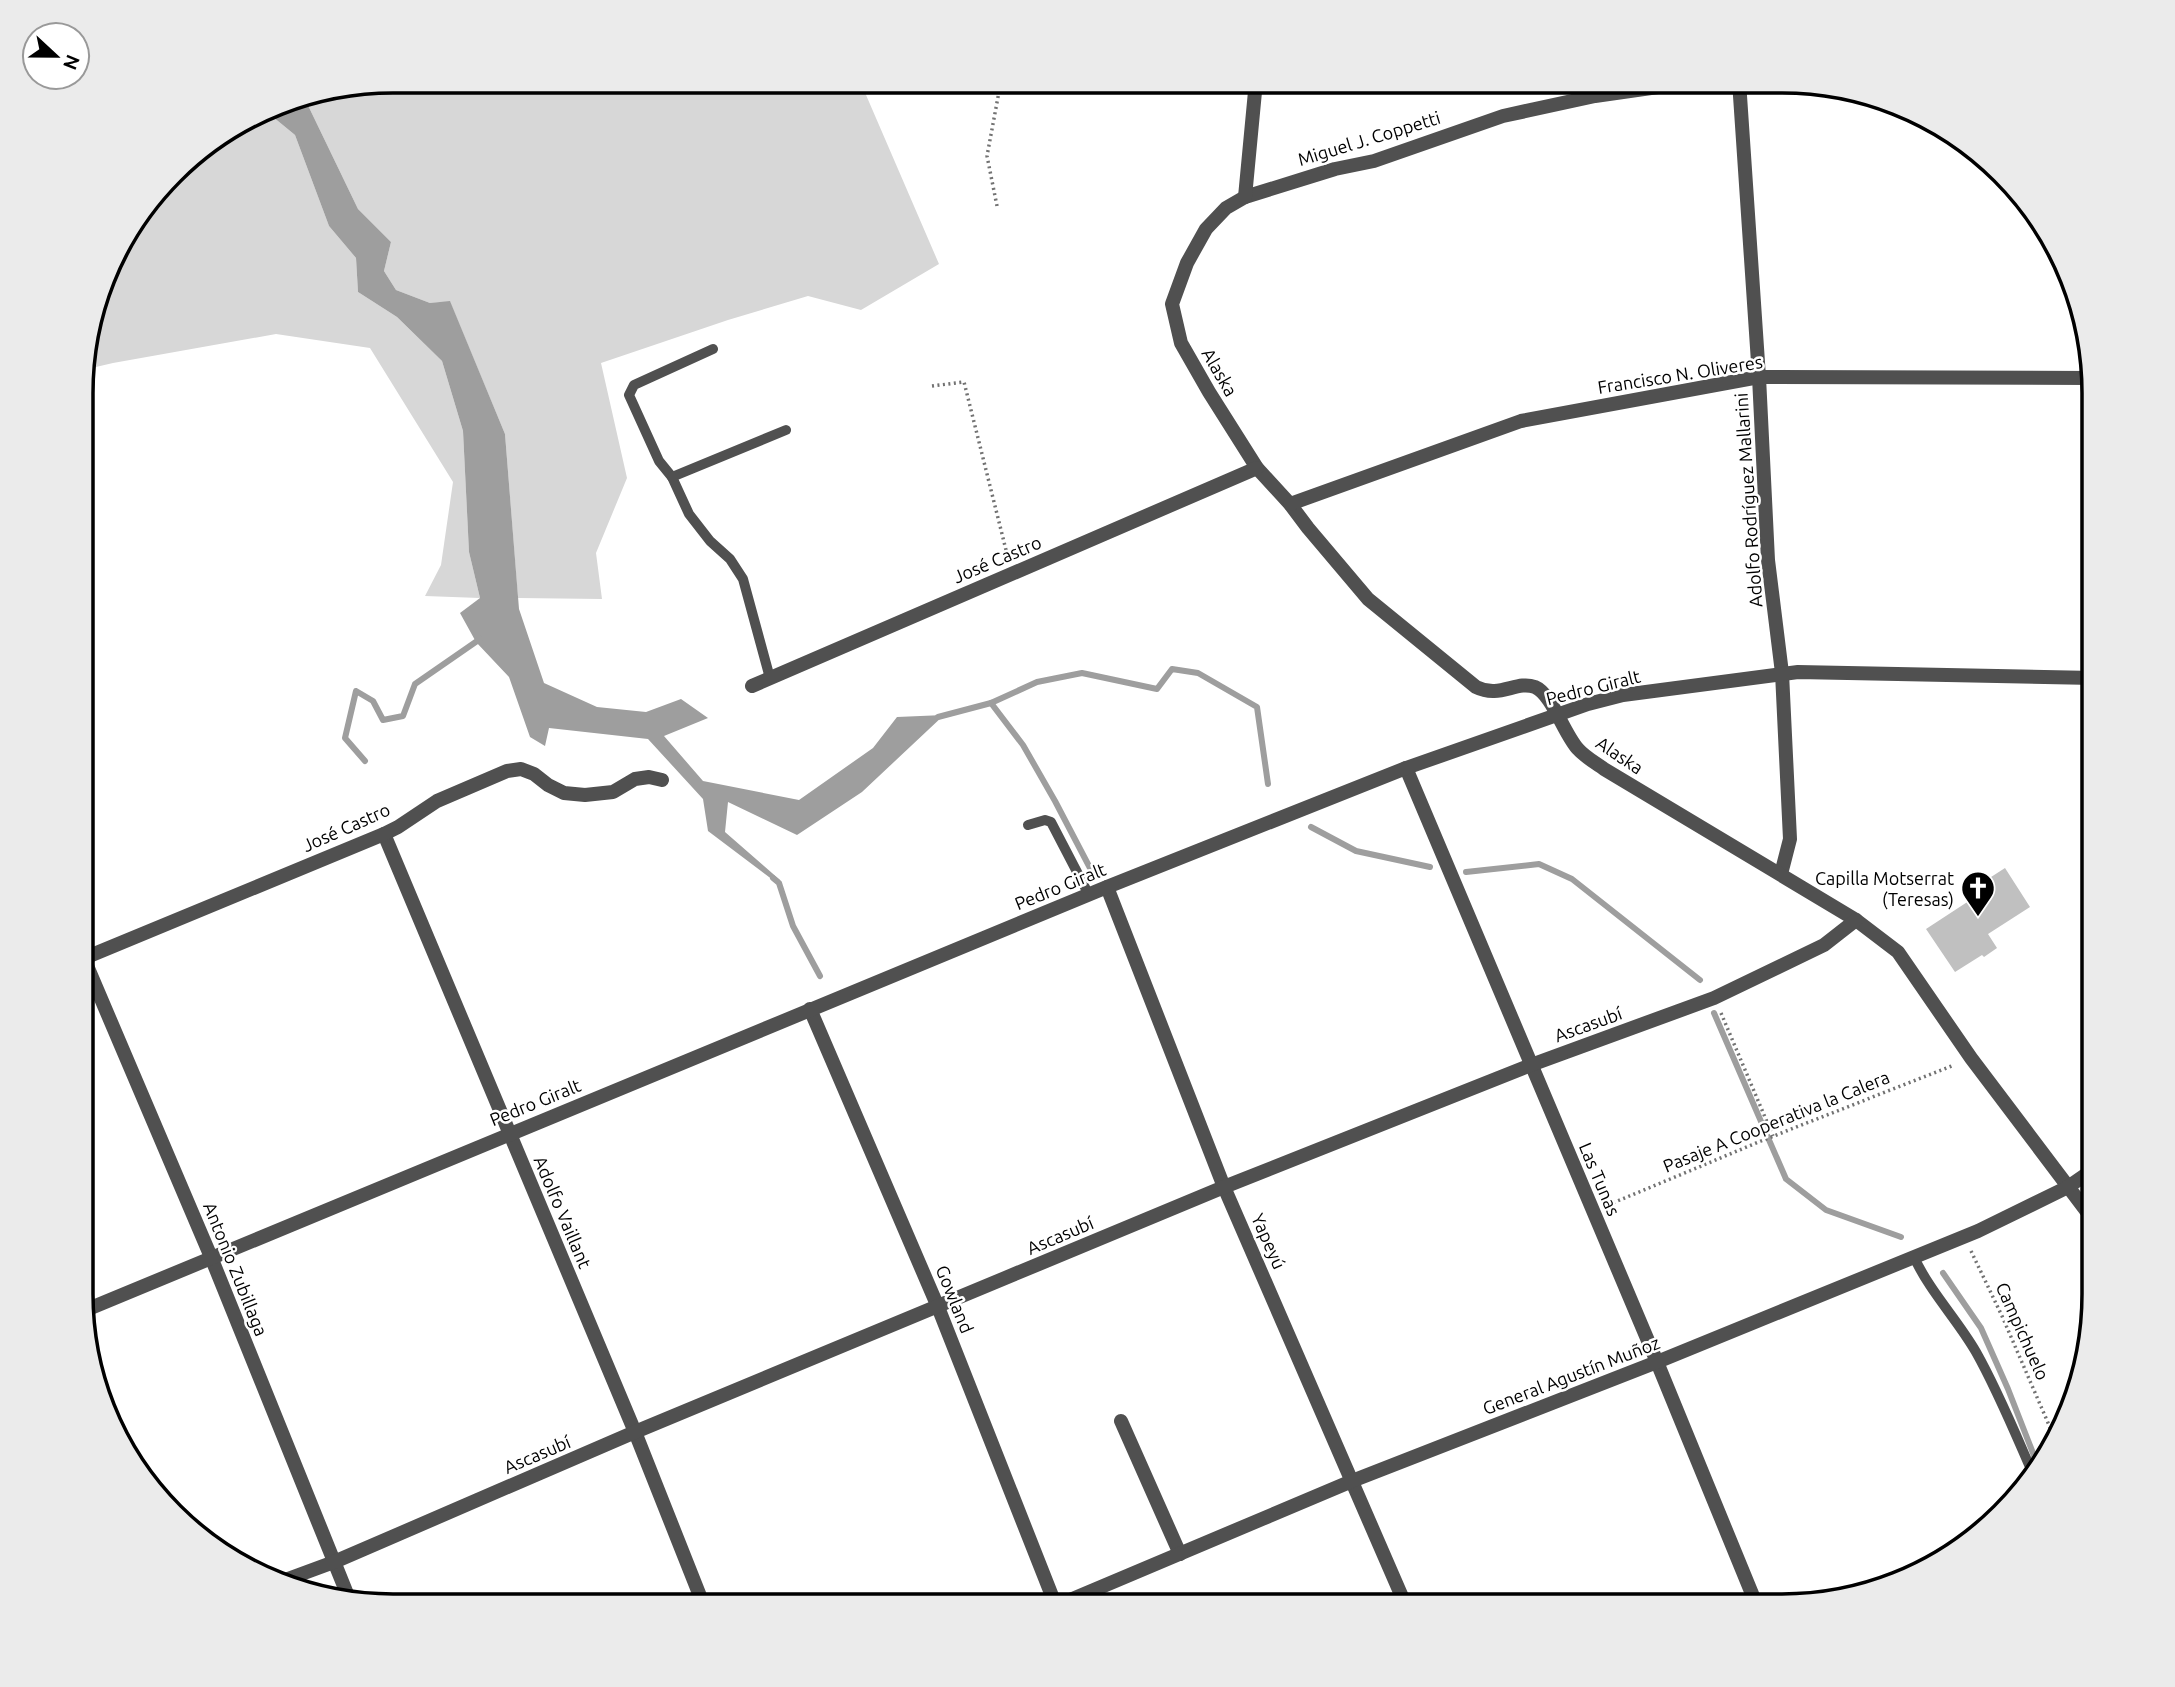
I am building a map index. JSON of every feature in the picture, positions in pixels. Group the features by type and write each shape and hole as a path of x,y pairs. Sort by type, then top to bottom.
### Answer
{"street":[{"path":"1245,197 1255,93"},
{"name":"Miguel J. Coppetti","path":"1187,263 1206,229 1226,208 1245,197 1335,169 1374,161 1503,116 1616,93"},
{"name":"Adolfo Rodríguez Mallarini","path":"1740,93 1768,560 1782,673 1790,839 1781,874"},
{"name":"Alaska","path":"1187,263 1172,304 1181,343 1257,468 1368,599 1463,678 1486,692 1534,687 1543,693 1579,751 1604,769 1856,920 1898,952 1971,1058 2082,1205"},
{"name":"Francisco N. Oliveres","path":"1290,504 1521,421 1759,377 2082,378"},
{"name":"José Castro","path":"752,685 1257,468"},
{"name":"Pedro Giralt","path":"93,1307 1107,887 1406,768 1556,715 1623,695 1782,673 2082,678"},
{"name":"Las Tunas","path":"1406,768 1752,1594"},
{"name":"José Castro","path":"93,953 384,834 438,801 507,771 521,769 564,793 585,795 613,792 635,779 662,780"},
{"name":"Adolfo Vaillant","path":"384,834 635,1432 699,1594"},
{"name":"Yapeyú","path":"1107,887 1224,1187 1401,1594"},
{"name":"Ascasubí","path":"293,1577 334,1562 635,1432 1224,1187 1531,1065 1714,998 1824,945 1856,920"},
{"name":"Antonio Zubillaga","path":"93,983 211,1257 346,1590"},
{"name":"Gowland","path":"810,1009 938,1307 1051,1594"},
{"name":"General Agustín Muñoz","path":"1085,1594 1352,1481 1657,1362 2005,1219 2082,1177"},
{"path":"1121,1421 1180,1554"}],"lane":[{"path":"713,349 634,385 629,395 659,461 672,477 689,514 709,541 730,559 743,579 770,678"},
{"path":"672,477 786,430"},
{"path":"1028,825 1045,820 1051,822 1089,895"},
{"path":"1914,1257 1930,1286 1975,1350 2029,1465"}],"path":[{"path":"997,206 986,156 999,93"},
{"path":"932,386 964,382 1012,573"},
{"path":"1714,998 1773,1136"},
{"name":"Pasaje A Cooperativa la Calera","path":"1593,1211 1971,1058"},
{"name":"Campichuelo","path":"1964,1236 2051,1428"}],"shaded area":[{"path":"373,93 865,93 939,264 861,310 808,296 601,363 627,478 596,553 602,599 518,598 505,434 450,302 430,303 396,290 384,271 391,242 358,209 308,105"},
{"path":"308,105 358,209 391,242 384,271 396,290 430,303 450,301 505,434 519,609 544,683 597,707 646,712 681,699 708,718 664,736 703,781 799,800 873,748 897,717 944,715 862,792 797,835 728,802 725,832 780,880 777,883 708,831 703,799 648,739 549,728 545,746 530,737 509,677 476,642 460,613 480,598 469,552 463,431 442,361 397,317 358,292 356,258 329,226 295,135 274,118"},
{"path":"274,118 295,135 329,226 356,258 358,292 397,317 442,361 463,431 469,552 480,598 425,596 441,565 453,482 370,348 276,334 94,368 103,315 124,260 143,226 167,195 195,167 226,143"}],"building":[{"name":"Capilla Motserrat (Teresas)","path":"2005,868 2030,907 1988,934 1997,948 1955,972 1926,929 1978,895 1974,888"}],"waterway":[{"path":"365,761 345,738 356,691 373,701 383,720 403,716 415,684 480,639"},
{"path":"938,717 991,703 1037,682 1082,673 1157,689 1172,669 1198,673 1257,707 1268,784"},
{"path":"991,703 1023,745 1090,868"},
{"path":"1311,827 1356,851 1430,867"},
{"path":"1466,872 1539,864 1572,879 1700,980"},
{"path":"773,878 779,883 793,926 820,976"},
{"path":"1714,1013 1786,1179 1826,1210 1901,1237"},
{"path":"1943,1273 1981,1328 2034,1457"}],"place":[{"name":"Capilla Motserrat (Teresas)","path":"1978,918"}]}
